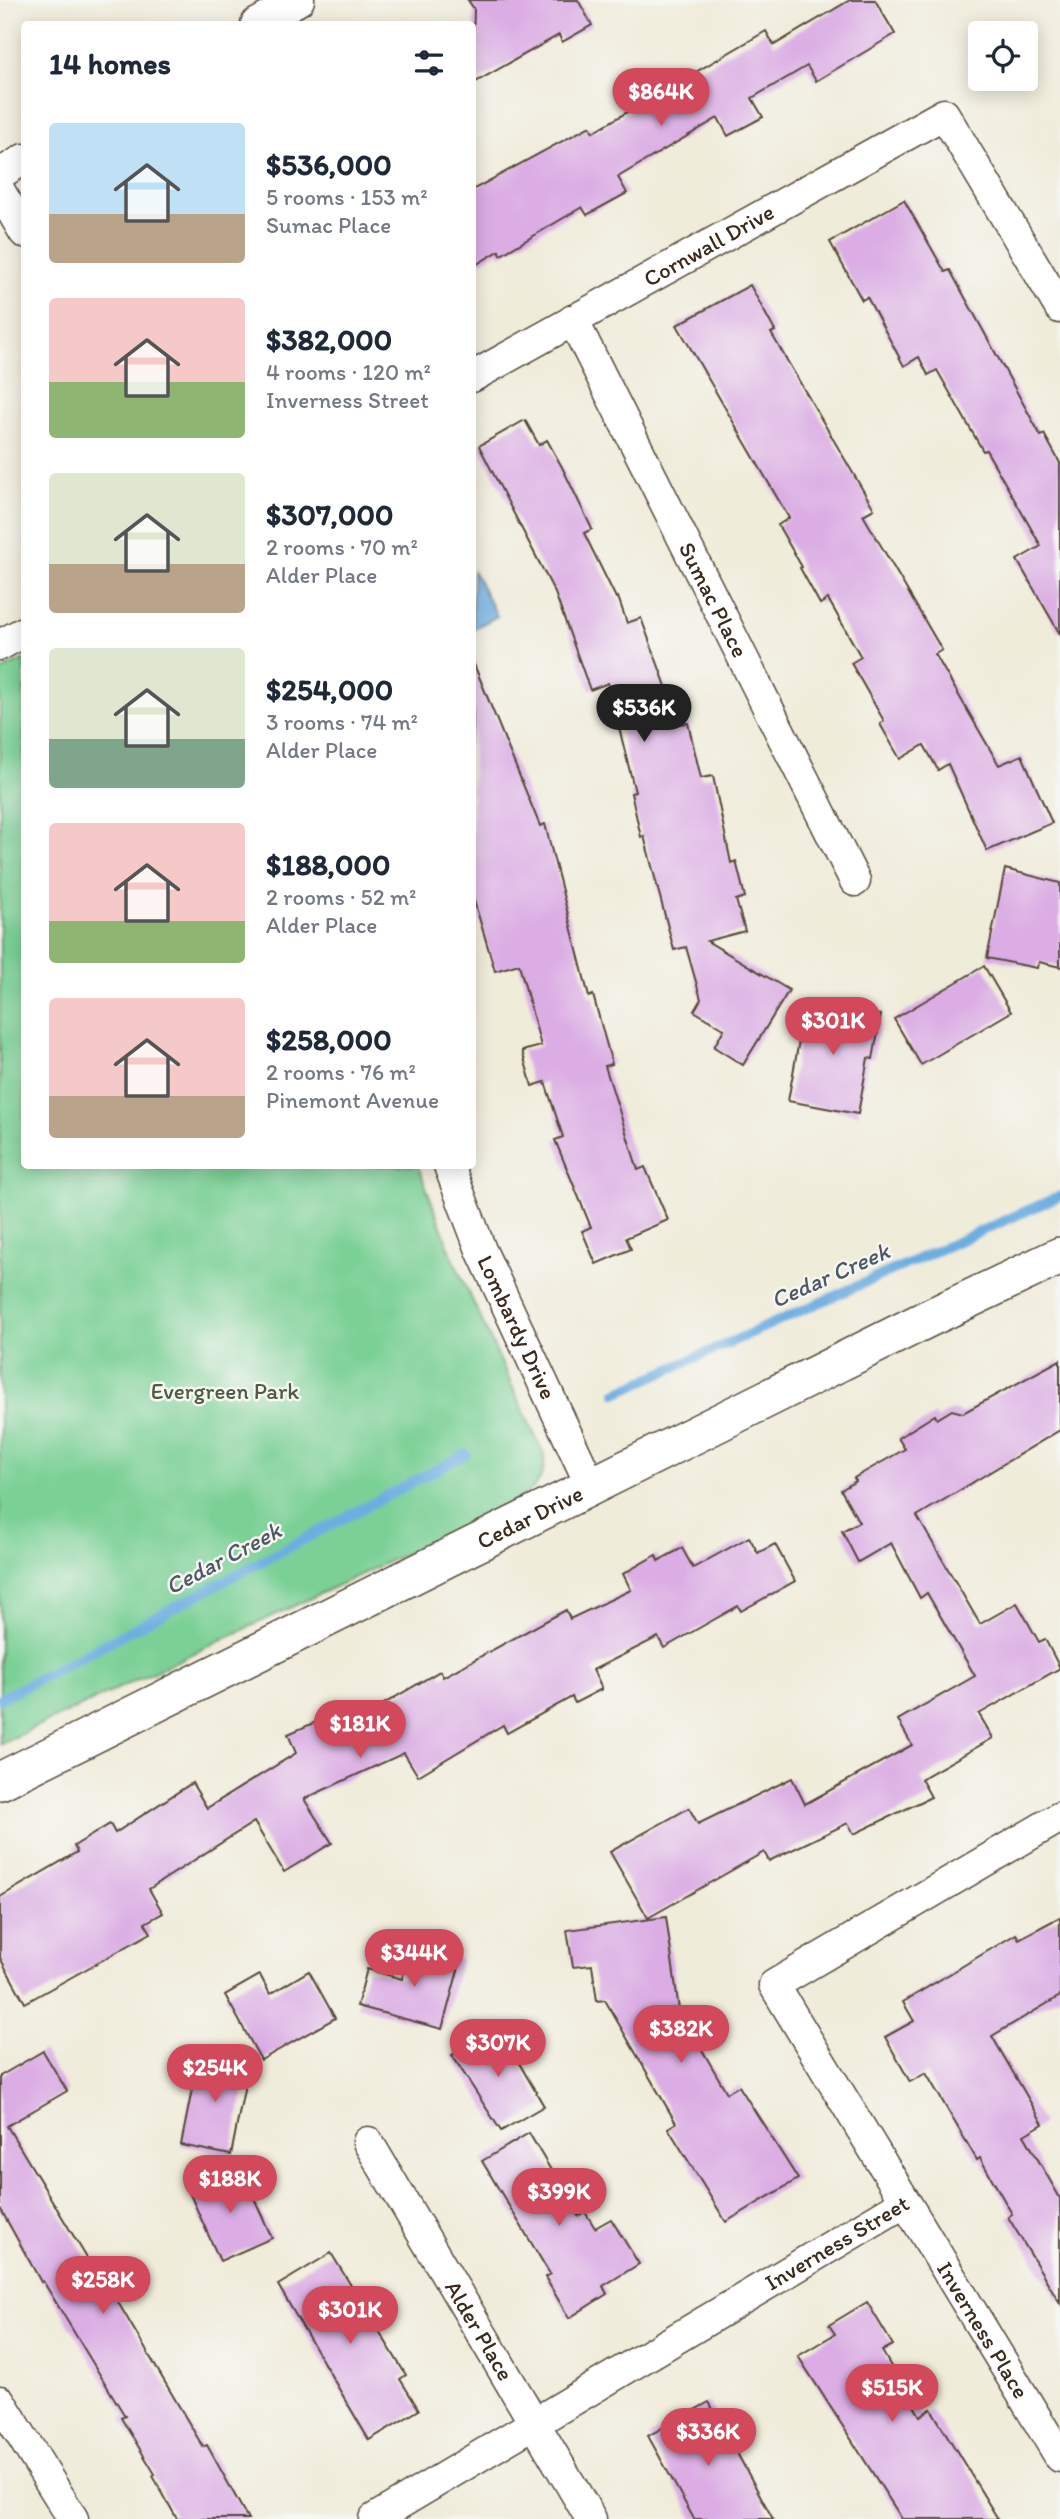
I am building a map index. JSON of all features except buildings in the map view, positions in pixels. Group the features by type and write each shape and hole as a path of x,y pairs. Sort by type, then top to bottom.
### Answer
{"street":[{"path":"261,21 299,0"},
{"name":"Cornwall Drive","path":"476,375 944,114 1060,308"},
{"path":"0,174 21,161"},
{"path":"0,191 21,227"},
{"name":"Sumac Place","path":"573,320 855,881"},
{"path":"0,645 21,634"},
{"name":"Lombardy Drive","path":"450,1169 481,1250 591,1486"},
{"name":"Cedar Drive","path":"0,1781 1060,1256"},
{"name":"Inverness Street","path":"374,2519 905,2202 774,1985 1060,1817"},
{"name":"Alder Place","path":"368,2142 591,2519"},
{"name":"Inverness Place","path":"905,2202 1060,2457"},
{"path":"0,2401 73,2519"}],"green space":[{"name":"Evergreen Park","path":"21,660 21,1169 419,1169 455,1263 544,1455 544,1463 537,1484 513,1503 0,1744 0,671"}],"water":[{"path":"476,576 497,616 476,627"}],"waterway":[{"name":"Cedar Creek","path":"616,1393 1060,1196"},
{"name":"Cedar Creek","path":"0,1699 466,1454"}]}
